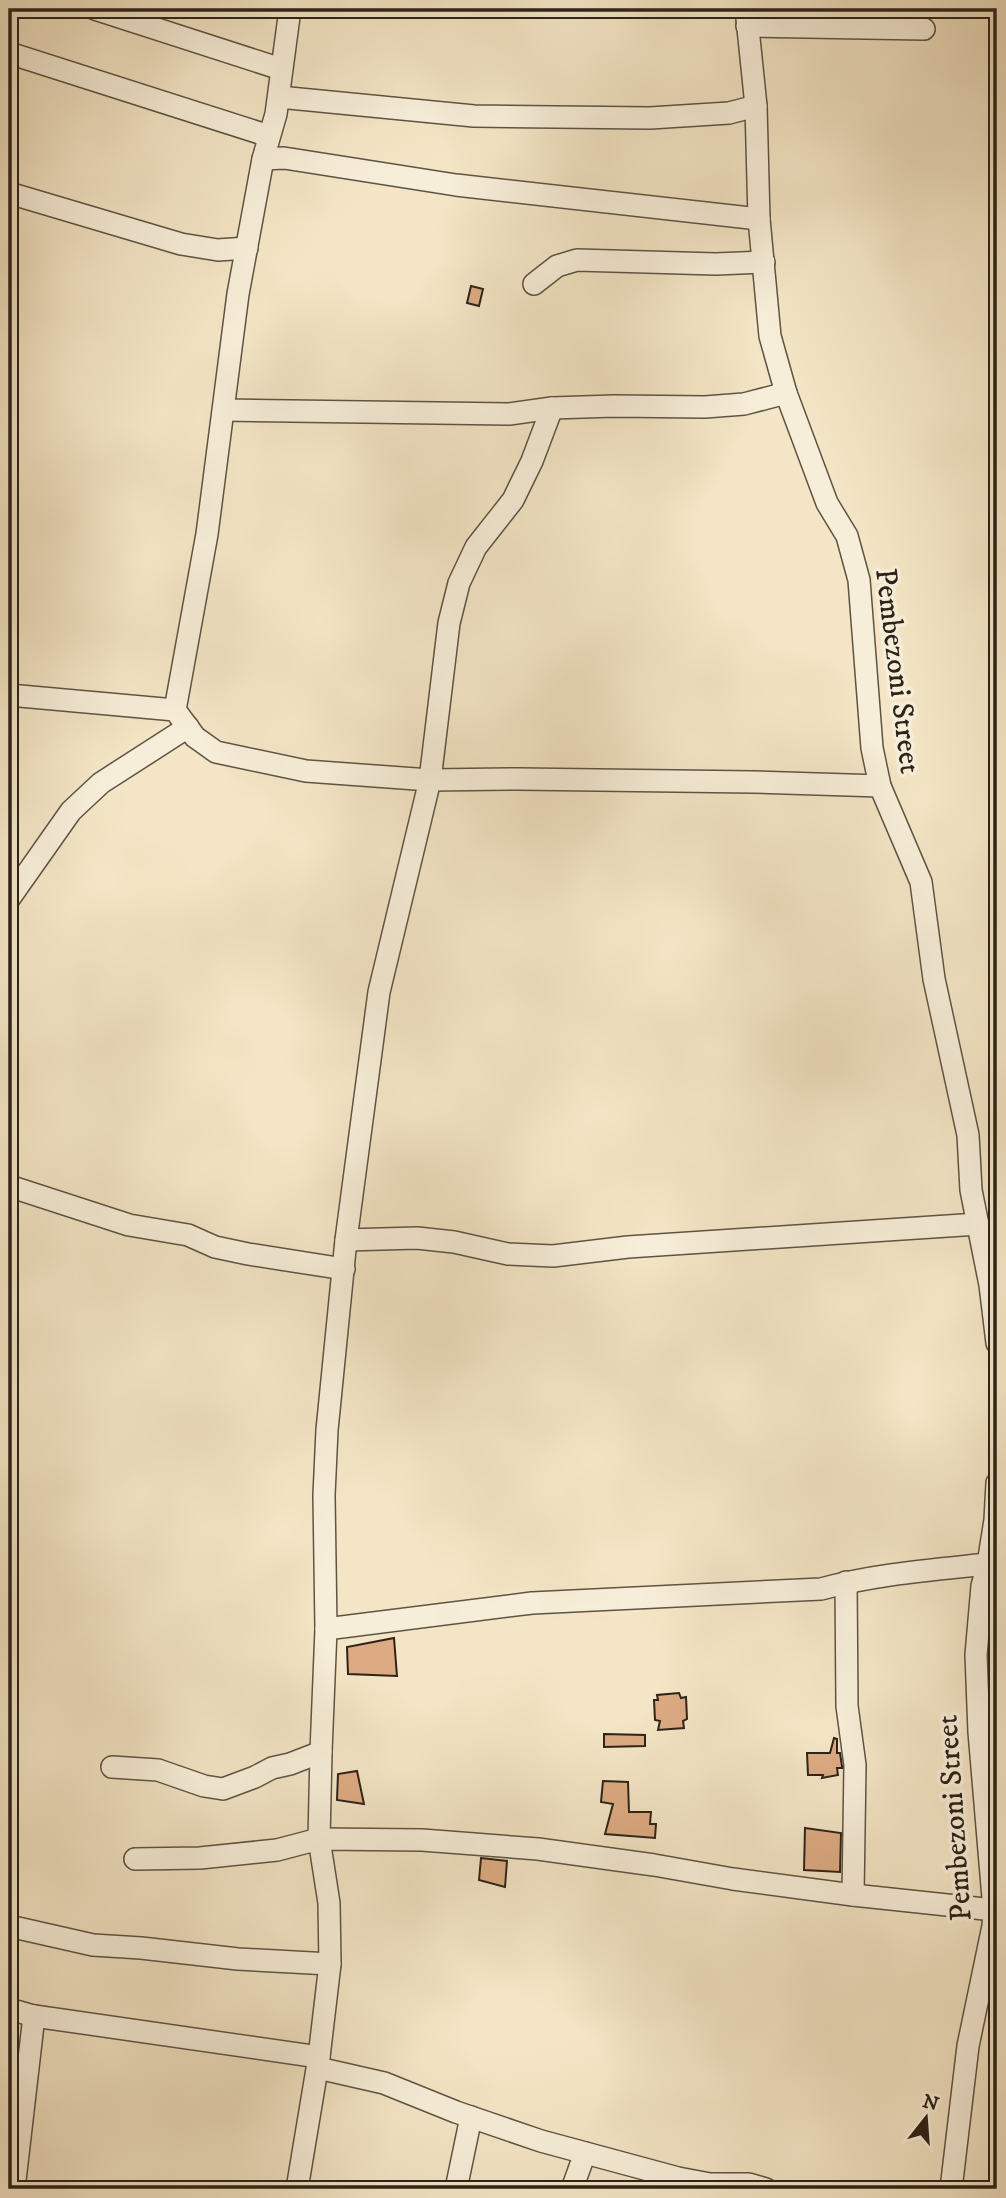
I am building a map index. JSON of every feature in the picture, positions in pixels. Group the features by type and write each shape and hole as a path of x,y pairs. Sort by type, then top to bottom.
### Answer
{"street":[{"path":"95,9 281,69"},
{"path":"175,710 207,534 238,294 262,159 279,97 290,9"},
{"path":"747,18 924,29"},
{"name":"Pembezoni Street","path":"747,18 756,106 759,219 770,336 786,393 827,503 848,536 859,580 872,748 880,786 921,882 934,979 968,1135 971,1190 997,1342"},
{"path":"9,53 269,136"},
{"path":"279,97 474,116 650,118 729,113 756,106"},
{"path":"262,159 284,159 456,185 759,219"},
{"path":"9,193 181,244 218,250 247,248"},
{"path":"534,284 557,266 577,260 716,264 764,262"},
{"path":"224,410 509,414 552,408 705,407 744,404 786,393"},
{"path":"297,2189 318,2062 330,1964 329,1903 320,1839 326,1629 324,1495 327,1430 346,1240 379,992 430,780 449,622 459,583 476,547 513,500 532,461 552,408"},
{"path":"9,695 175,710 195,737 216,752 306,771 430,780 547,779 880,786"},
{"path":"9,899 72,811 101,783 188,727"},
{"path":"9,1186 129,1225 188,1235 215,1247 344,1269"},
{"path":"346,1240 417,1238 454,1242 508,1254 553,1256 628,1247 978,1224"},
{"name":"Pembezoni Street","path":"951,2189 968,2046 990,1945 994,1910 979,1732 976,1655 982,1586 995,1520 997,1483"},
{"path":"326,1629 532,1603 821,1589 897,1573 988,1564"},
{"path":"846,1582 847,1706 855,1765 853,1895"},
{"path":"112,1767 158,1770 204,1786 223,1789 272,1768 290,1765 321,1752"},
{"path":"135,1859 200,1858 277,1850 320,1839 422,1840 538,1849 733,1879 994,1910"},
{"path":"9,1926 93,1945 238,1959 330,1964"},
{"path":"9,2009 34,2016 318,2062 384,2083 541,2141 678,2178 710,2184 749,2184 766,2189"},
{"path":"14,2189 34,2016"},
{"path":"456,2189 471,2117"},
{"path":"572,2189 585,2153"}],"building":[{"path":"471,286 483,289 479,306 467,303"},
{"path":"394,1638 397,1676 348,1674 347,1647"},
{"path":"679,1693 681,1698 686,1697 687,1719 683,1721 684,1728 658,1730 660,1721 655,1720 654,1700 658,1700 657,1695"},
{"path":"604,1734 645,1735 645,1746 604,1747"},
{"path":"834,1738 837,1739 837,1753 840,1753 842,1766 837,1768 838,1775 822,1778 823,1775 808,1775 807,1753 830,1753"},
{"path":"357,1771 364,1804 337,1800 338,1774"},
{"path":"603,1781 628,1782 629,1812 651,1812 650,1824 656,1824 655,1838 605,1834 613,1804 601,1802"},
{"path":"805,1828 841,1833 840,1872 804,1870"},
{"path":"481,1858 507,1861 505,1887 479,1880"}]}
